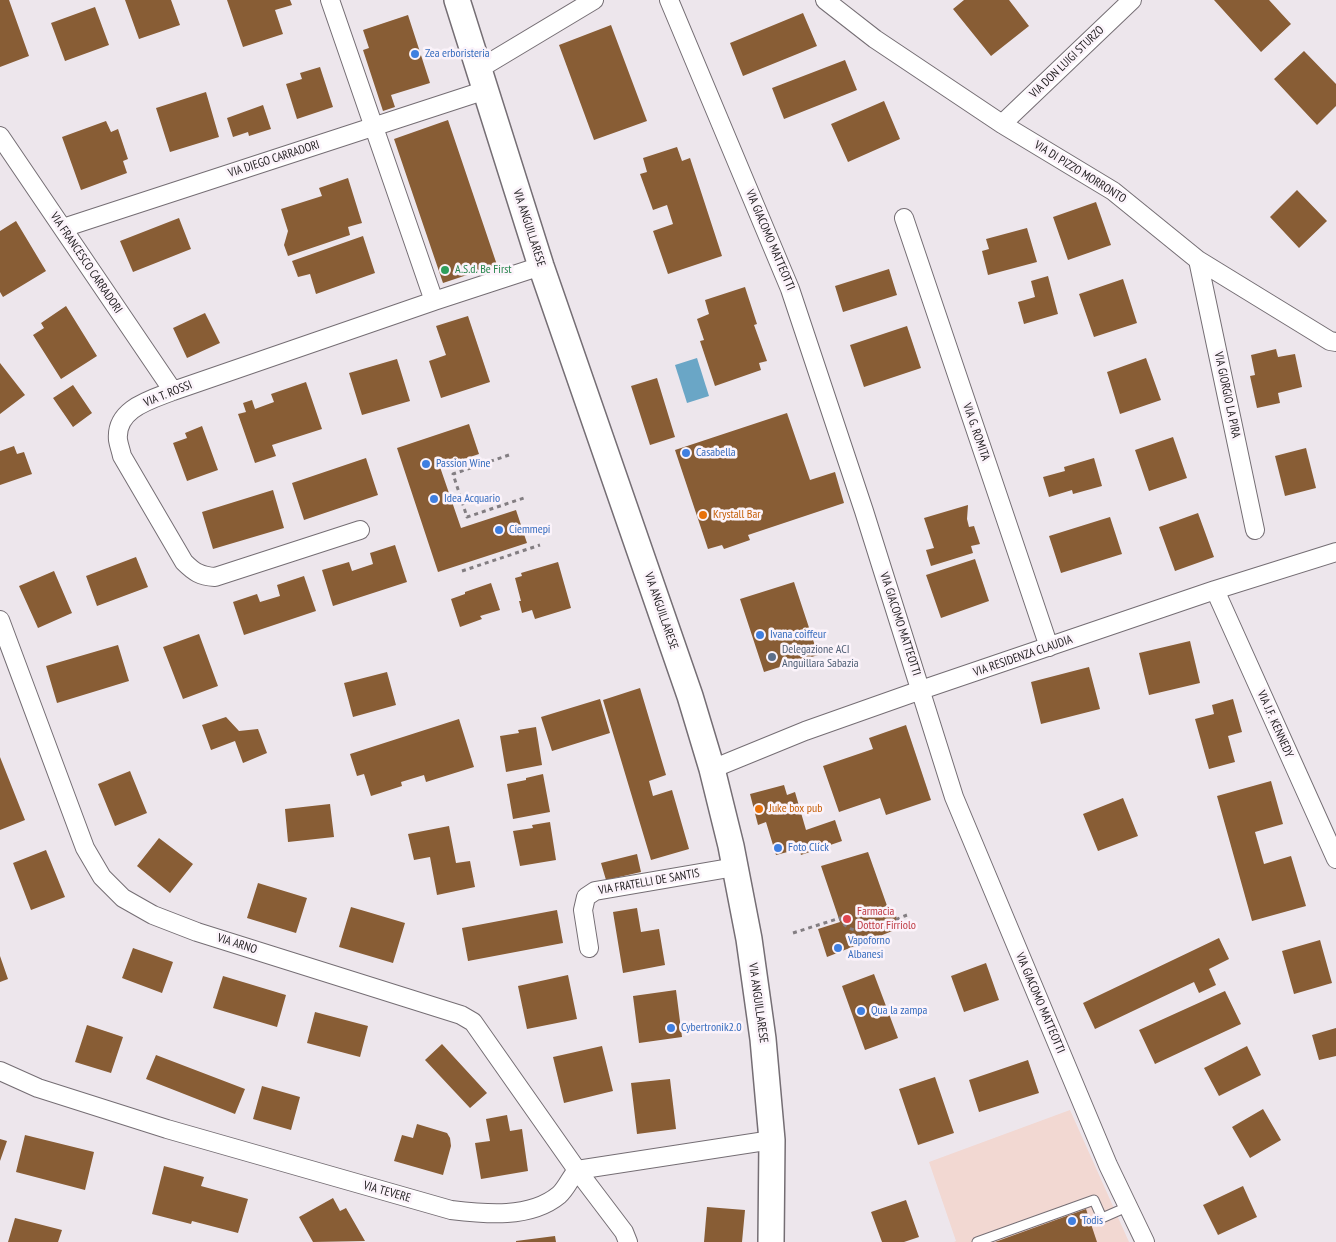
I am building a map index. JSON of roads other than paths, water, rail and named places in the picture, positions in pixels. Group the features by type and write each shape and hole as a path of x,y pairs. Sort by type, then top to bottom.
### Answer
{"main road":[{"name":"VIA ANGUILLARESE","path":"456,0 541,266 690,696 712,768 735,867 749,939 763,1039 772,1140 771,1242"}],"street":[{"path":"330,0 434,301"},
{"name":"VIA DIEGO CARRADORI","path":"63,228 374,126 482,79 594,0"},
{"name":"VIA GIACOMO MATTEOTTI","path":"669,0 790,289 864,511 954,797 1104,1156 1144,1242"},
{"name":"VIA DI PIZZO MORRONTO","path":"825,0 874,39 1002,124 1113,190 1198,260 1264,302 1330,341 1336,342"},
{"name":"VIA DON LUIGI STURZO","path":"1002,124 1132,0"},
{"name":"VIA FRANCESCO CARRADORI","path":"0,136 172,391"},
{"name":"VIA G. ROMITA","path":"904,218 1049,647"},
{"name":"VIA GIORGIO LA PIRA","path":"1198,260 1256,530"},
{"name":"VIA T. ROSSI","path":"360,530 214,577 203,576 194,572 184,562 122,456 118,439 121,422 130,411 144,402 172,391 541,266"},
{"name":"VIA RESIDENZA CLAUDIA","path":"712,768 805,731 921,690 1215,590 1336,552"},
{"name":"VIA J.F. KENNEDY","path":"1215,590 1336,858"},
{"name":"VIA ARNO","path":"0,620 86,848 102,877 123,898 153,915 197,932 461,1015 473,1022 577,1170 624,1232 628,1242"},
{"name":"VIA FRATELLI DE SANTIS","path":"589,948 583,910 586,897 595,891 735,867"},
{"name":"VIA TEVERE","path":"0,1071 38,1088 167,1129 451,1210 477,1213 508,1213 535,1208 560,1195 577,1170"},
{"path":"577,1170 772,1140"}],"lane":[{"path":"977,1242 1094,1200 1102,1218 1127,1207"}],"water":[{"path":"697,358 709,396 687,403 675,365"}],"place":[{"name":"Zea erboristeria","path":"415,54"},
{"name":"A.S.d. Be First","path":"445,270"},
{"name":"Casabella","path":"686,453"},
{"name":"Passion Wine","path":"426,464"},
{"name":"Idea Acquario","path":"434,499"},
{"name":"Krystall Bar","path":"703,515"},
{"name":"Ciemmepi","path":"499,530"},
{"name":"Ivana coiffeur","path":"760,635"},
{"name":"Delegazione ACI Anguillara Sabazia","path":"772,657"},
{"name":"Juke box pub","path":"759,809"},
{"name":"Foto Click","path":"778,848"},
{"name":"Farmacia Dottor Firriolo","path":"847,919"},
{"name":"Vapoforno Albanesi","path":"838,948"},
{"name":"Qua la zampa","path":"861,1011"},
{"name":"Cybertronik2.0","path":"671,1028"},
{"name":"Todis","path":"1072,1221"}]}
